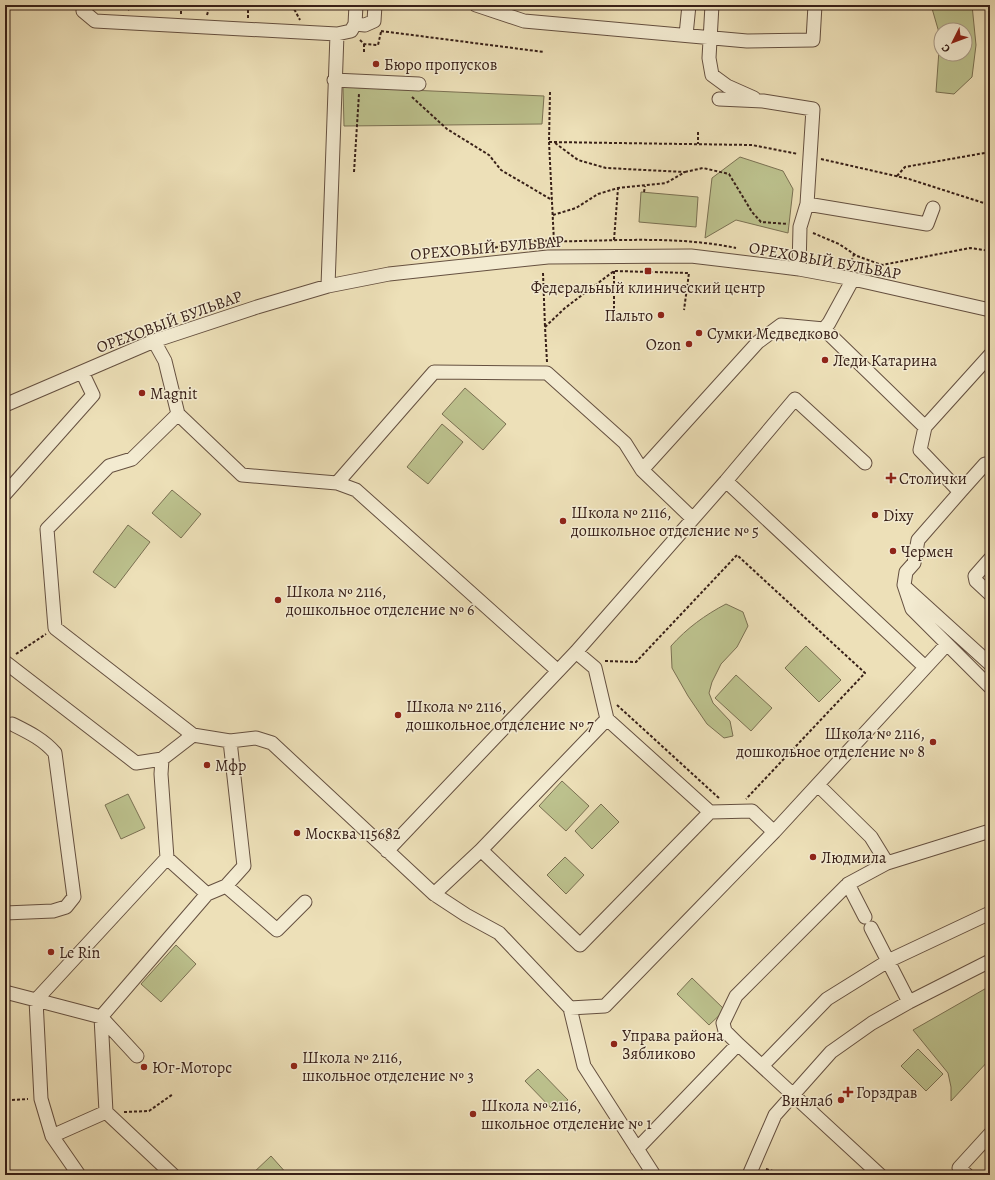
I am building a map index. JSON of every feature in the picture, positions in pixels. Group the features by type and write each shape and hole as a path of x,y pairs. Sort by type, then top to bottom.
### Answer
{"street":[{"path":"84,5 83,11 95,21 337,34 351,31 355,24 356,5"},
{"path":"355,24 365,25 374,21 375,5"},
{"path":"686,35 689,5"},
{"path":"712,5 710,37 712,75 727,86 763,102"},
{"path":"484,6 524,21 747,41 813,40 815,5"},
{"path":"328,286 334,151 334,80 337,34"},
{"path":"334,80 419,84"},
{"path":"719,99 763,102 813,109 807,204 800,227 799,269"},
{"path":"807,204 927,224 932,208"},
{"name":"ОРЕХОВЫЙ БУЛЬВАР","path":"5,405 154,341 257,307 328,286 389,274 548,257 691,256 851,274 990,310"},
{"path":"824,329 829,323 851,274"},
{"path":"642,470 758,342 781,326 824,329 925,427"},
{"path":"154,341 165,361 178,414 242,475 338,483 356,490 558,671"},
{"path":"960,492 920,450 925,427 990,355"},
{"path":"5,494 93,395 82,372"},
{"path":"338,483 434,372 547,373 625,443 642,470 692,518"},
{"path":"388,851 576,652 795,399 865,463"},
{"path":"178,414 132,459 109,466 47,530 56,628 193,735 230,741 256,738 272,743 434,894 466,916 499,933 570,1008 584,1066 654,1175"},
{"path":"990,463 985,464 918,540 914,563 906,572 904,586 912,609 990,687"},
{"path":"726,480 925,667"},
{"path":"990,559 975,576 976,581 990,594"},
{"path":"904,586 990,664"},
{"path":"570,1008 605,1006 774,832 947,644"},
{"path":"576,652 594,668 607,719 710,812 752,811 774,832"},
{"path":"8,660 136,763 162,759 193,735"},
{"path":"434,894 481,850 607,719"},
{"path":"5,913 53,911 66,907 74,897 55,753 47,743 12,724"},
{"path":"173,1175 106,1112 102,1017 207,894 226,886 244,866 230,741"},
{"path":"162,759 161,774 167,858 207,894"},
{"path":"818,785 871,837 887,863"},
{"path":"481,850 580,945 710,812"},
{"path":"880,1175 738,1044 725,1031 723,1023 736,996 848,884 887,863 990,830"},
{"path":"79,1175 52,1136 41,1099 36,1000 167,858"},
{"path":"848,884 909,1002"},
{"path":"226,886 277,930 305,902"},
{"path":"762,1066 827,999 888,961 990,913"},
{"path":"749,1175 775,1115 831,1052 872,1023 909,1002 990,961"},
{"path":"5,992 102,1017 137,1056"},
{"path":"637,1149 738,1044"},
{"path":"52,1136 106,1112"},
{"path":"967,1175 959,1168 990,1134"}],"path":[{"path":"123,5 128,8"},
{"path":"205,20 210,5"},
{"path":"248,5 248,22"},
{"path":"292,5 302,24"},
{"path":"381,31 544,52"},
{"path":"364,44 364,52"},
{"path":"397,83 447,129 488,155 501,170 552,200"},
{"path":"353,92 359,92 354,172"},
{"path":"550,92 548,142 554,242"},
{"path":"698,132 698,144"},
{"path":"548,142 752,145 811,156 896,176 990,205"},
{"path":"555,143 578,160 606,168 685,172 703,168 729,174 752,212 761,222 790,224 800,227 838,244 854,254 882,265 970,248 990,251"},
{"path":"896,176 905,167 990,152"},
{"path":"553,215 576,208 598,194 618,188 666,183 685,172"},
{"path":"644,186 644,192"},
{"path":"486,250 514,243 530,241 554,242 614,240 618,188"},
{"path":"851,274 854,254"},
{"path":"614,271 614,309"},
{"path":"545,327 565,308 614,271 689,273 684,310"},
{"path":"543,273 547,373"},
{"path":"586,660 636,662 737,554 865,673 734,812 600,689"},
{"path":"8,660 56,628"},
{"path":"5,697 12,724"},
{"path":"106,1112 149,1111 173,1094"},
{"path":"12,1100 41,1099"}],"green space":[{"path":"931,5 972,5 976,45 972,77 954,94 936,92 938,62 973,62 973,22 936,22"},
{"path":"343,87 544,96 542,124 344,126"},
{"path":"740,157 783,171 793,189 788,233 736,220 705,238 712,178"},
{"path":"641,192 698,197 696,227 639,222"},
{"path":"465,388 506,424 483,450 442,414"},
{"path":"442,424 463,442 428,484 407,467"},
{"path":"172,490 201,514 181,538 152,513"},
{"path":"128,525 150,542 115,588 93,572"},
{"path":"726,604 743,612 748,626 737,647 721,664 712,682 709,693 713,703 730,721 733,736 724,738 707,724 688,696 672,668 671,646 683,633 697,622"},
{"path":"806,646 841,680 819,702 785,668"},
{"path":"736,675 772,708 751,731 715,698"},
{"path":"562,781 589,806 566,831 539,806"},
{"path":"128,794 145,828 121,839 105,805"},
{"path":"601,804 619,822 592,849 575,831"},
{"path":"565,857 584,875 566,894 547,875"},
{"path":"176,945 196,964 161,1002 141,984"},
{"path":"692,978 725,1010 709,1025 677,994"},
{"path":"990,986 990,1059 951,1101 951,1087 948,1073 913,1030"},
{"path":"918,1049 943,1074 926,1091 901,1066"},
{"path":"538,1069 568,1100 555,1112 525,1081"},
{"path":"271,1156 288,1175 251,1175"}],"place":[{"name":"Бюро пропусков","path":"376,64"},
{"name":"Федеральный клинический центр","path":"648,271"},
{"name":"Пальто","path":"661,315"},
{"name":"Сумки Медведково","path":"699,333"},
{"name":"Ozon","path":"689,344"},
{"name":"Леди Катарина","path":"825,360"},
{"name":"Magnit","path":"142,393"},
{"name":"Столички","path":"891,478"},
{"name":"Dixy","path":"875,515"},
{"name":"Школа № 2116, дошкольное отделение № 5","path":"563,521"},
{"name":"Чермен","path":"893,551"},
{"name":"Школа № 2116, дошкольное отделение № 6","path":"278,600"},
{"name":"Школа № 2116, дошкольное отделение № 7","path":"398,715"},
{"name":"Школа № 2116, дошкольное отделение № 8","path":"933,742"},
{"name":"Мфр","path":"207,765"},
{"name":"Москва 115682","path":"297,833"},
{"name":"Людмила","path":"813,857"},
{"name":"Le Rin","path":"51,952"},
{"name":"Управа района Зябликово","path":"614,1044"},
{"name":"Школа № 2116, школьное отделение № 3","path":"294,1066"},
{"name":"Юг-Моторс","path":"144,1067"},
{"name":"Горздрав","path":"848,1092"},
{"name":"Винлаб","path":"841,1100"},
{"name":"Школа № 2116, школьное отделение № 1","path":"473,1114"}]}
